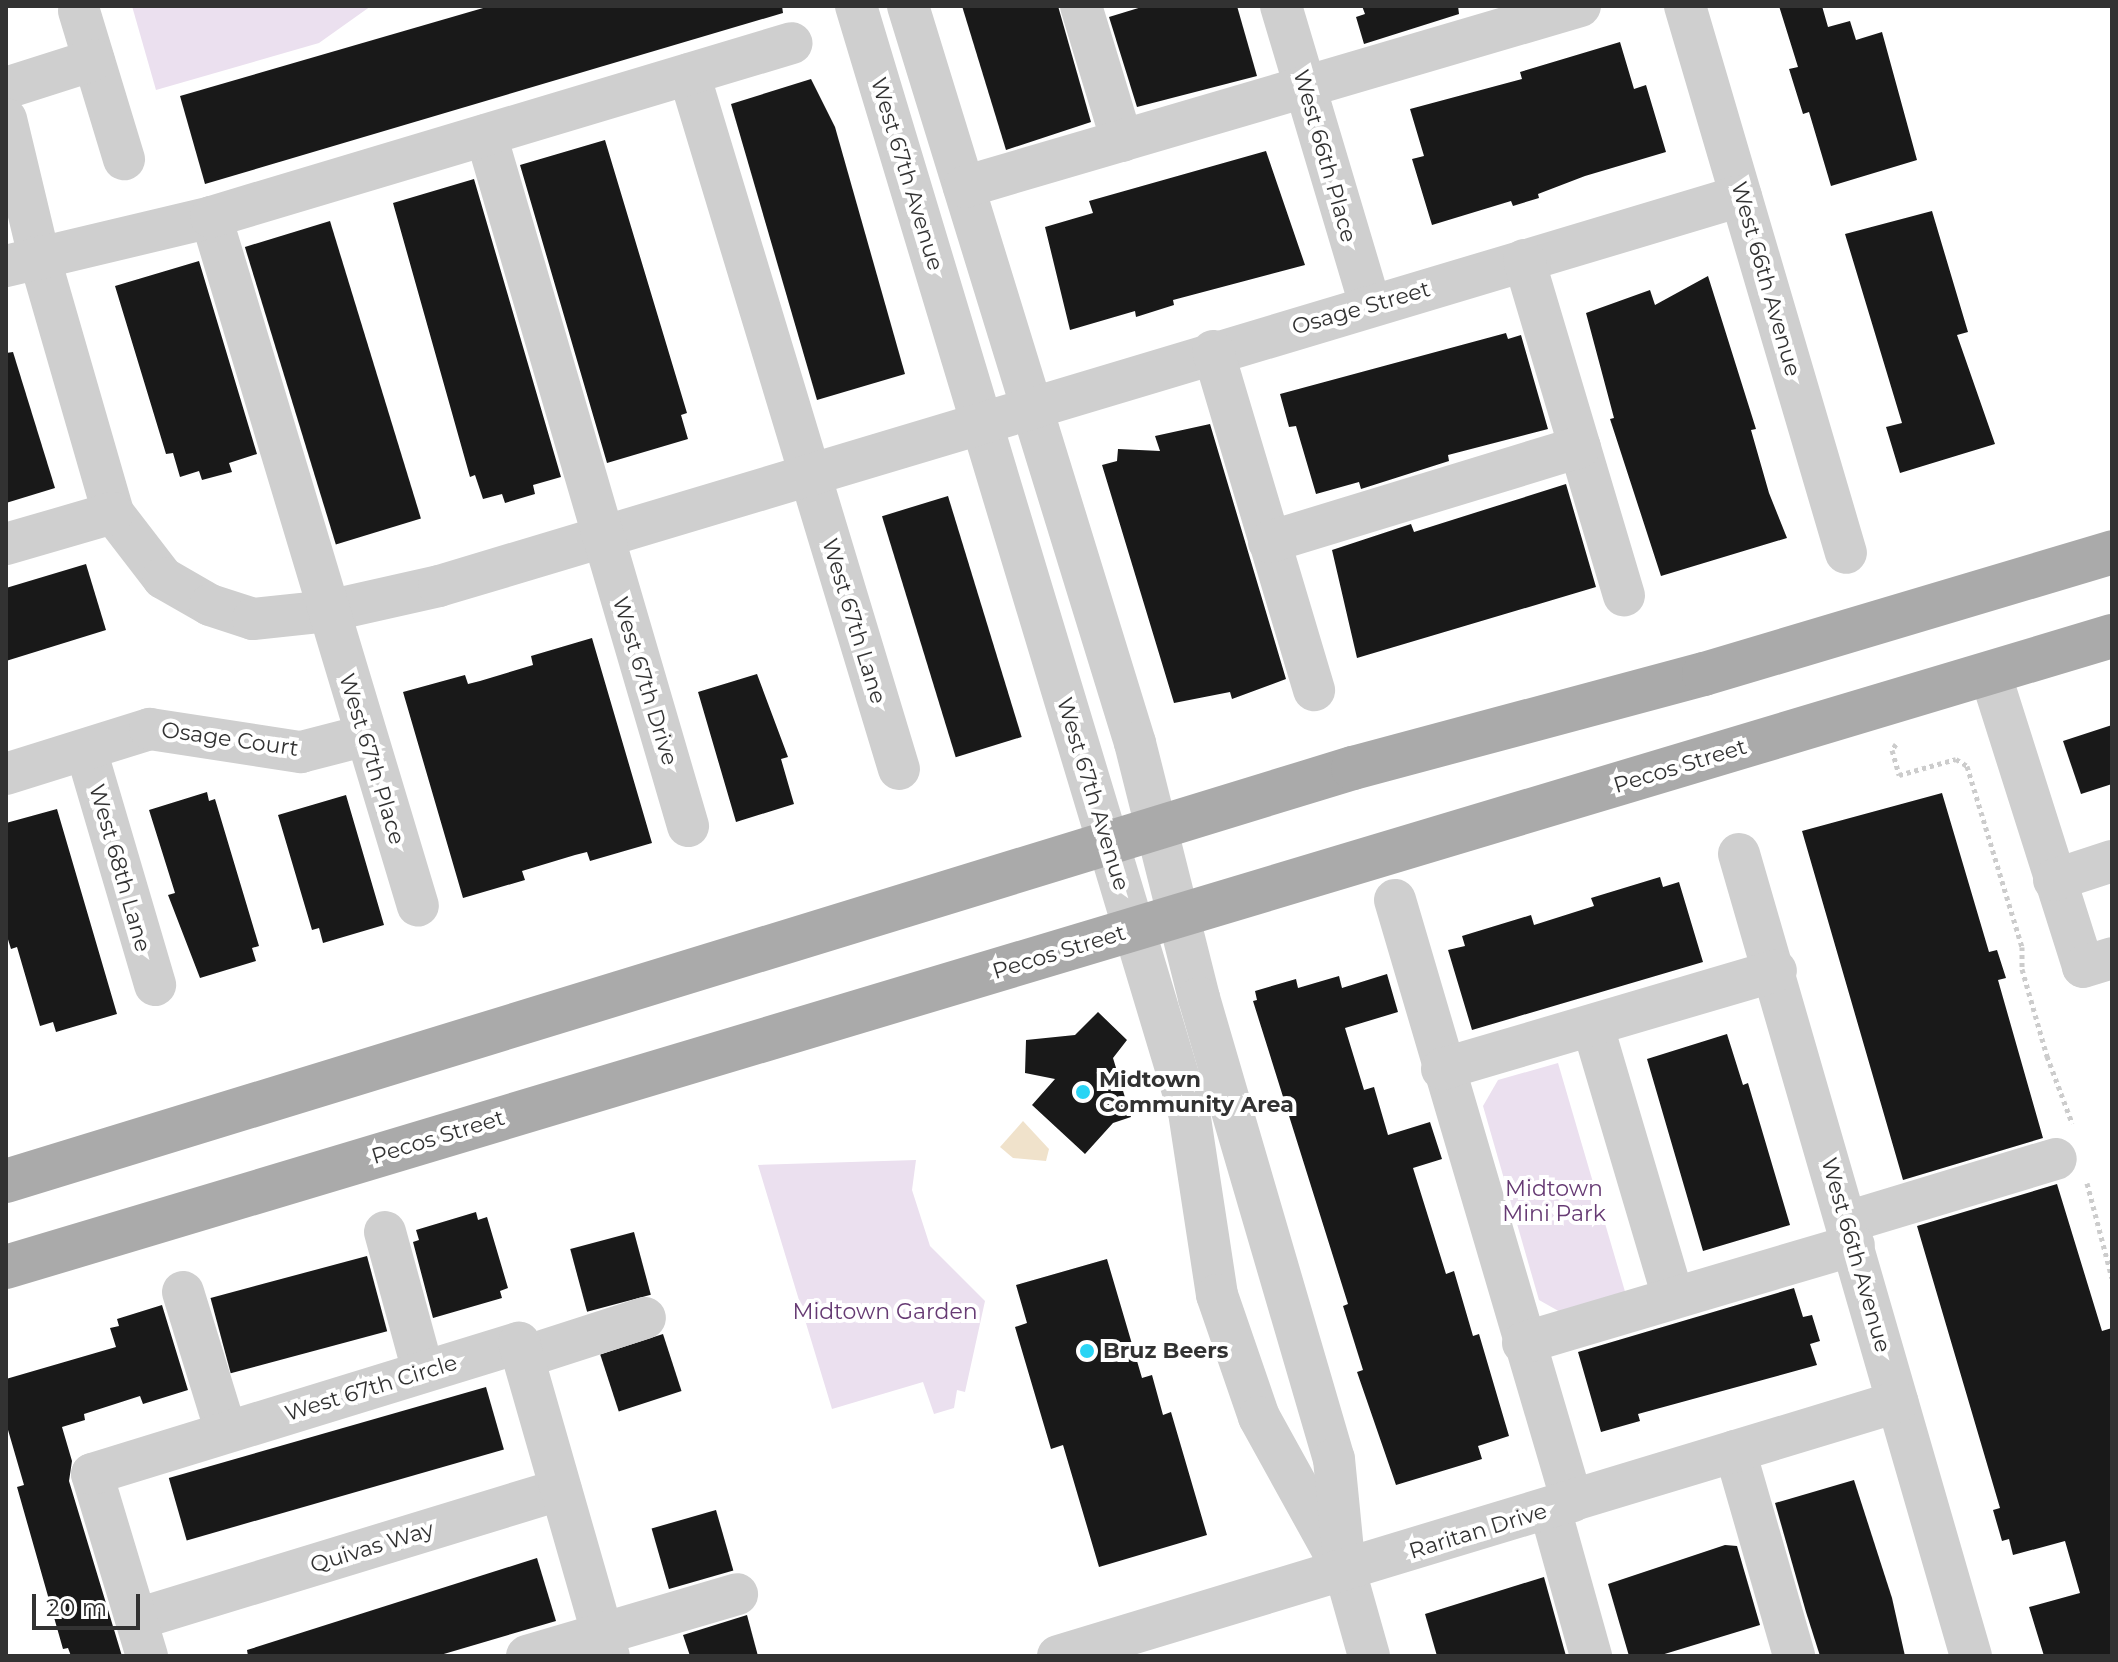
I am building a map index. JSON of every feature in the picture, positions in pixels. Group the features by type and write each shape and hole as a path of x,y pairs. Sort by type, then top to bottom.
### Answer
{"main road":[{"path":"6,1181 1156,828 2112,552"},
{"name":"Pecos Street","path":"6,1267 2112,636"}],"street":[{"name":"West 67th Avenue","path":"856,6 1189,1112 1217,1295 1259,1417 1345,1571"},
{"name":"West 67th Avenue","path":"908,6 1031,405 1156,828 1178,917 1334,1459 1345,1571 1369,1656"},
{"path":"1081,6 1122,141"},
{"name":"West 66th Place","path":"1281,6 1370,305"},
{"path":"964,187 1305,86 1484,20 1580,6"},
{"name":"West 66th Avenue","path":"1685,6 1846,553"},
{"path":"79,11 124,159"},
{"path":"22,261 211,217 792,43"},
{"path":"6,88 94,60"},
{"name":"West 67th Lane","path":"689,74 899,769"},
{"path":"6,119 22,261 113,513 6,544"},
{"name":"West 67th Drive","path":"486,135 688,826"},
{"name":"Osage Street","path":"113,513 163,578 210,605 253,619 328,611 439,586 1031,405 1741,196"},
{"name":"West 67th Place","path":"211,217 363,736 418,906"},
{"path":"1524,260 1624,595"},
{"path":"1213,351 1314,690"},
{"path":"1269,542 1580,447"},
{"path":"1990,673 2083,967 2112,958"},
{"name":"Osage Court","path":"6,774 150,729 301,752 363,736"},
{"name":"West 68th Lane","path":"86,750 155,985"},
{"name":"West 66th Avenue","path":"1739,854 1776,971 1971,1656"},
{"path":"2054,880 2112,861"},
{"path":"1395,900 1523,1343 1561,1505 1591,1656"},
{"path":"1442,1069 1776,971"},
{"path":"1593,1027 1673,1297"},
{"path":"1523,1343 1673,1297 2073,1154"},
{"path":"385,1232 423,1371"},
{"path":"183,1292 226,1432"},
{"path":"606,1644 524,1357 645,1318"},
{"name":"West 67th Circle","path":"142,1637 92,1474 519,1343 524,1357"},
{"name":"Raritan Drive","path":"1058,1656 1131,1646 1345,1571 1897,1402"},
{"path":"1735,1451 1794,1656"},
{"name":"Quivas Way","path":"142,1637 561,1489"},
{"path":"527,1656 606,1644 737,1594"}],"path":[{"path":"1902,733 1892,750 1899,775 1956,759 1967,766 2022,947 2022,969 2047,1056 2058,1074 2073,1154 2112,1278"}],"green space":[{"path":"132,6 371,6 319,43 156,90"},
{"name":"Midtown Mini Park","path":"1558,1063 1626,1295 1562,1313 1539,1300 1483,1106 1498,1080"},
{"name":"Midtown Garden","path":"916,1160 912,1190 930,1246 985,1301 965,1392 957,1390 954,1408 934,1414 923,1382 832,1409 758,1165"}],"shaded area":[{"path":"1023,1121 1049,1149 1046,1161 1013,1158 1000,1147"}],"building":[{"path":"490,6 782,6 783,13 205,184 180,96"},
{"path":"962,6 1058,6 1091,122 1006,150"},
{"path":"1145,6 1237,6 1257,76 1137,107 1109,17"},
{"path":"1362,6 1458,6 1459,14 1364,44 1356,17 1365,14"},
{"path":"1779,6 1822,6 1828,27 1850,21 1856,40 1882,32 1917,160 1831,186 1809,112 1803,114 1789,69 1798,67"},
{"path":"1620,42 1634,89 1646,85 1666,152 1585,176 1538,194 1539,198 1513,206 1511,201 1432,225 1412,159 1424,156 1410,109 1522,79 1520,72"},
{"path":"811,79 835,127 905,374 817,400 731,104"},
{"path":"605,140 687,413 681,415 688,439 607,463 520,165"},
{"path":"1266,151 1305,265 1173,300 1174,305 1136,317 1135,311 1070,330 1045,227 1093,213 1089,201"},
{"path":"474,179 561,477 533,485 535,494 505,503 502,494 483,499 475,475 470,477 393,203"},
{"path":"1932,211 1968,332 1957,335 1995,444 1900,473 1886,427 1902,423 1845,234"},
{"path":"330,221 421,518 336,544 245,247"},
{"path":"199,261 257,454 229,463 232,472 202,480 199,471 180,477 173,453 166,454 115,286"},
{"path":"1708,276 1756,429 1751,430 1769,493 1787,538 1661,576 1610,419 1614,418 1586,313 1650,290 1655,305"},
{"path":"1506,333 1508,339 1521,335 1548,429 1448,455 1449,461 1361,489 1359,482 1316,494 1296,426 1289,427 1280,394"},
{"path":"13,352 55,488 6,503 6,353"},
{"path":"1210,424 1286,679 1232,699 1230,692 1174,703 1102,465 1117,461 1118,449 1160,451 1155,436"},
{"path":"1566,484 1596,587 1357,658 1332,550 1411,524 1414,532"},
{"path":"948,496 1022,737 956,757 882,516"},
{"path":"86,564 106,630 6,661 6,588"},
{"path":"592,638 652,843 590,861 587,852 575,855 522,871 525,880 463,898 403,692 465,675 468,684 480,681 533,665 531,656"},
{"path":"757,674 788,757 781,759 794,804 736,822 698,692"},
{"path":"2112,725 2112,784 2081,794 2063,741"},
{"path":"207,792 209,801 215,799 259,946 252,948 256,961 200,978 168,895 175,893 149,810"},
{"path":"1942,793 1989,952 1997,950 2006,978 1998,980 2043,1138 1903,1180 1802,831"},
{"path":"346,795 384,925 323,943 319,928 312,930 278,815"},
{"path":"57,809 117,1014 56,1032 53,1022 40,1026 17,947 11,949 6,933 6,823"},
{"path":"1660,877 1663,887 1679,882 1703,962 1472,1030 1448,950 1465,946 1462,936 1531,915 1534,925 1594,906 1591,898"},
{"path":"1387,974 1398,1012 1345,1028 1364,1090 1374,1087 1388,1135 1430,1122 1442,1159 1413,1168 1446,1274 1454,1271 1473,1336 1479,1334 1509,1436 1478,1446 1482,1459 1396,1485 1357,1372 1363,1370 1343,1306 1348,1304 1253,1001 1257,1000 1255,991 1296,979 1298,988 1339,976 1342,988"},
{"name":"Midtown Community Area","path":"1098,1012 1127,1040 1113,1058 1131,1117 1113,1123 1085,1154 1032,1105 1055,1079 1025,1073 1026,1040 1075,1035"},
{"path":"1727,1034 1743,1085 1748,1083 1790,1225 1703,1251 1647,1059"},
{"path":"2057,1184 2102,1331 2112,1328 2112,1656 2044,1656 2029,1607 2080,1593 2065,1541 2013,1555 2009,1539 2002,1541 1993,1510 2000,1508 1917,1226"},
{"path":"476,1212 478,1220 487,1217 508,1288 500,1291 502,1298 433,1318 413,1242 419,1240 416,1230"},
{"path":"634,1232 651,1295 587,1312 570,1249"},
{"path":"367,1256 387,1331 231,1373 211,1298"},
{"path":"1107,1259 1142,1378 1152,1375 1163,1415 1171,1412 1207,1535 1099,1567 1063,1445 1051,1449 1015,1327 1027,1323 1016,1285"},
{"path":"1794,1288 1803,1317 1812,1315 1820,1341 1810,1344 1817,1365 1638,1414 1640,1421 1601,1432 1578,1352"},
{"path":"162,1305 188,1390 143,1404 140,1396 84,1414 85,1420 62,1427 72,1461 69,1481 122,1656 71,1656 68,1648 63,1649 17,1487 24,1485 6,1423 6,1379 116,1347 110,1328 119,1326 117,1319"},
{"path":"663,1334 682,1391 619,1411 600,1354"},
{"path":"486,1387 504,1449 187,1540 169,1478"},
{"path":"1854,1480 1892,1598 1905,1656 1820,1656 1806,1612 1775,1503"},
{"path":"716,1510 733,1571 669,1589 652,1528"},
{"path":"1725,1545 1737,1546 1760,1625 1658,1656 1629,1656 1608,1584"},
{"path":"537,1558 556,1621 437,1656 248,1656 247,1650"},
{"path":"1544,1577 1566,1656 1437,1656 1425,1614"},
{"path":"747,1615 758,1656 690,1656 683,1635"}],"place":[{"name":"Midtown Community Area","path":"1083,1092"},
{"name":"Bruz Beers","path":"1087,1351"}]}
